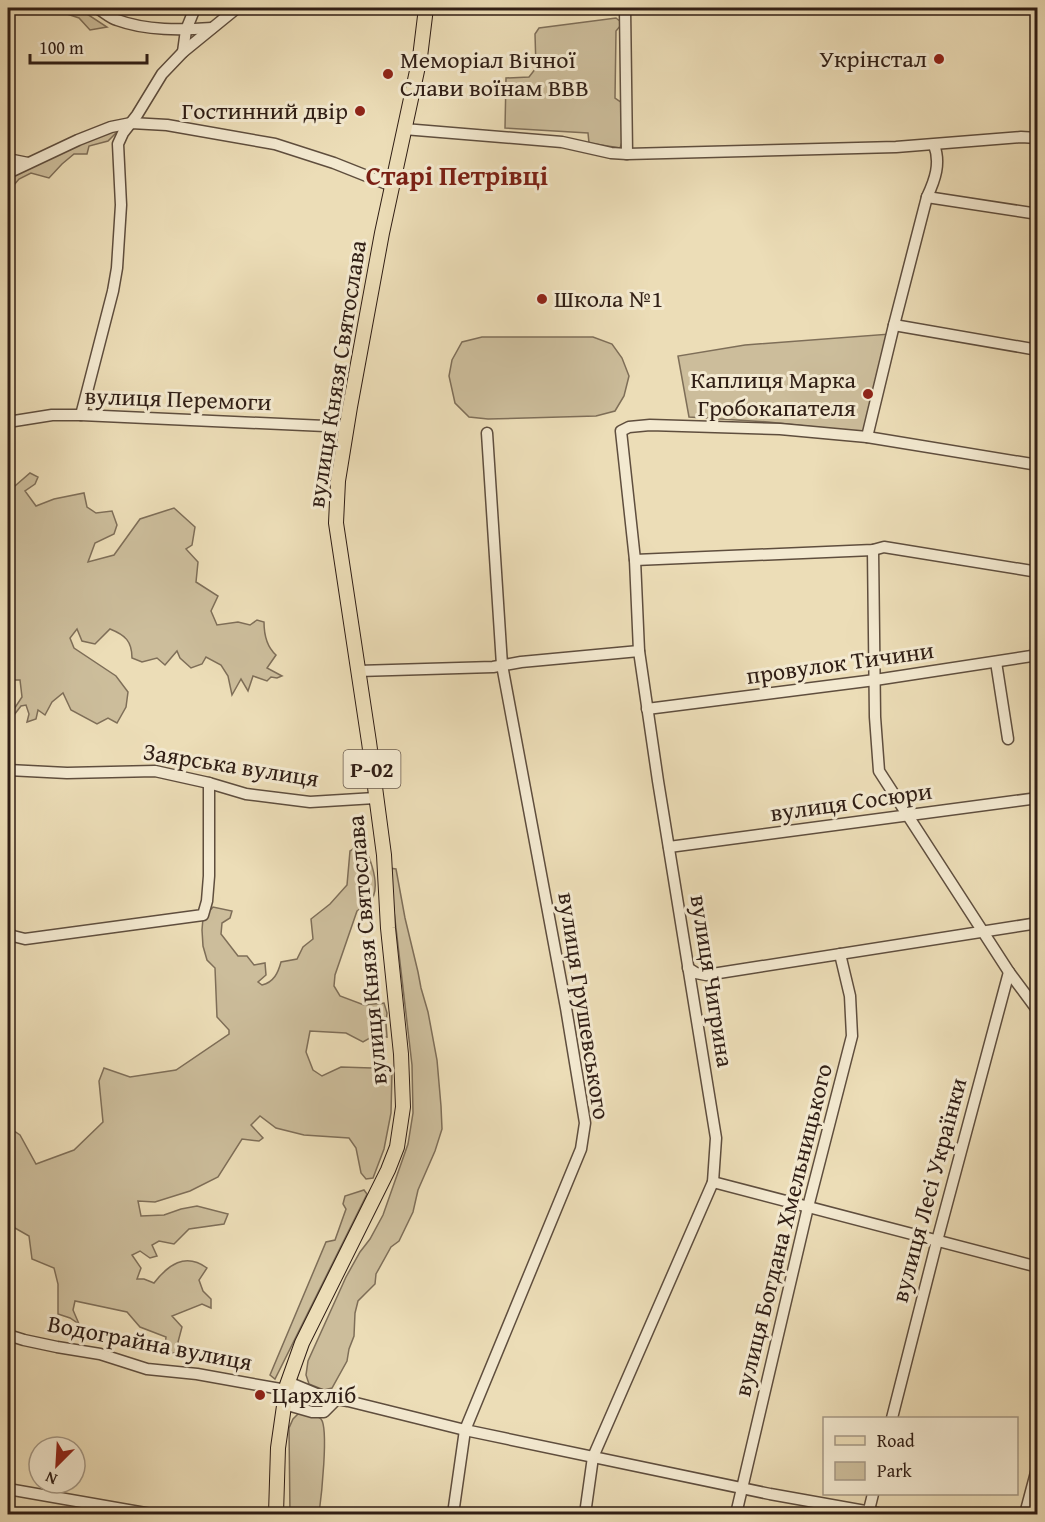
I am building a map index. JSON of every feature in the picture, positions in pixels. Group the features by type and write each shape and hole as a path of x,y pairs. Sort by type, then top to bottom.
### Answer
{"main road":[{"name":"вулиця Князя Святослава","path":"276,1515 278,1448 286,1392 302,1343 388,1170 397,1146 403,1107 401,1054 388,928 384,855 336,523 338,481 347,427 382,233 420,57 426,8"}],"street":[{"path":"98,8 116,20 149,28 186,30 213,28"},
{"path":"183,52 186,30 195,8"},
{"path":"81,415 117,268 121,205 118,144 162,74 183,52 237,8"},
{"path":"625,8 627,154"},
{"path":"8,173 78,140 111,127 131,123 167,125 275,144 334,163 392,186"},
{"path":"404,129 562,142 611,153 627,154 934,145 1021,137 1038,138"},
{"path":"934,145 938,160 934,182 927,197 867,437 1038,465"},
{"path":"8,159 28,163"},
{"path":"927,197 1038,214"},
{"path":"894,325 1038,350"},
{"name":"вулиця Перемоги","path":"8,422 52,415 81,415 347,427"},
{"name":"вулиця Чигрина","path":"585,1515 593,1457 713,1182 716,1138 639,651 635,560 621,431 629,427 650,425 780,429 867,437"},
{"name":"вулиця Грушевського","path":"453,1515 465,1431 581,1149 585,1123 566,1008 502,665 487,433"},
{"path":"635,560 873,550 884,547 1038,572"},
{"path":"873,550 875,717 879,771 1009,972 1038,1011"},
{"path":"358,671 493,667 639,651"},
{"name":"провулок Тичини","path":"647,709 875,680 1038,655"},
{"path":"996,662 1008,739"},
{"name":"Заярська вулиця","path":"8,770 67,773 155,771 246,794 310,802 375,798"},
{"path":"8,932 25,939 203,915 207,901 209,876 209,783"},
{"name":"вулиця Сосюри","path":"669,847 1038,798"},
{"path":"688,968 706,975 1038,923"},
{"name":"вулиця Богдана Хмельницького","path":"736,1515 808,1207 852,1036 850,996 840,954"},
{"name":"вулиця Лесі Українки","path":"893,1417 1009,972"},
{"path":"713,1182 1038,1267"},
{"name":"Водограйна вулиця","path":"8,1335 57,1347 100,1354 147,1369 197,1374 286,1392"},
{"path":"286,1392 312,1412 324,1412 337,1399"},
{"path":"286,1392 337,1399 465,1431 882,1515"},
{"path":"1024,1515 1038,1465"},
{"path":"8,1489 151,1515"},
{"path":"868,1513 873,1495"}],"green space":[{"path":"30,8 78,8 107,27 90,30 79,18 58,11 45,14"},
{"path":"616,18 621,22 616,31 615,98 622,103 620,148 589,143 588,133 505,128 506,78 529,77 536,68 535,34 539,28"},
{"path":"112,130 119,130 108,141 89,146 87,154 74,154 49,178 31,173 19,179 14,185 8,184 8,176"},
{"path":"890,334 863,432 768,422 689,417 678,356 745,345"},
{"path":"482,337 593,337 612,344 622,358 629,376 624,396 615,411 596,416 488,419 469,417 455,403 449,376 452,360 462,342"},
{"path":"30,473 38,477 35,484 25,491 36,506 54,499 84,493 87,507 96,513 112,511 117,525 114,534 95,543 88,562 114,555 140,519 174,508 195,527 192,545 186,549 198,562 196,582 218,596 211,611 217,625 238,622 250,625 257,620 264,622 267,640 276,655 267,668 282,676 271,677 267,681 253,676 248,691 241,679 232,695 228,676 221,665 206,657 202,664 191,668 180,658 177,651 165,665 157,658 142,662 132,658 129,643 124,636 115,631 110,629 95,644 82,641 77,629 70,638 74,648 116,676 128,692 126,707 117,723 108,718 97,724 71,710 63,693 52,702 45,715 38,710 36,719 27,722 29,714 26,705 21,706 14,715 14,709 22,697 20,680 10,680 10,663 8,664 8,492"},
{"path":"363,843 374,873 375,890 369,903 357,911 335,975 334,986 340,996 364,1005 384,1003 387,1013 387,1037 375,1035 363,1042 346,1033 310,1031 306,1052 313,1070 322,1076 341,1067 372,1068 392,1072 391,1113 384,1149 373,1178 366,1179 361,1173 356,1148 349,1138 304,1135 276,1128 260,1116 251,1125 263,1138 259,1141 242,1139 218,1177 190,1191 155,1202 138,1201 141,1216 164,1215 197,1206 228,1214 224,1224 189,1229 174,1244 159,1241 152,1245 157,1256 150,1258 140,1251 132,1255 141,1268 137,1279 154,1283 171,1266 184,1261 199,1263 207,1268 199,1280 203,1291 211,1299 211,1308 202,1304 172,1316 182,1327 178,1342 179,1353 164,1353 166,1337 140,1327 127,1312 75,1301 73,1310 79,1324 58,1314 58,1284 54,1268 32,1259 29,1236 8,1226 8,1127 20,1135 36,1164 74,1150 103,1122 99,1081 104,1068 130,1077 176,1070 229,1034 229,1030 217,1017 215,968 207,960 203,946 203,918 213,907 232,911 230,918 222,923 221,934 238,956 247,956 254,965 265,963 266,975 258,982 262,985 266,984 275,976 281,962 297,959 303,947 313,939 311,919 330,904 347,885 350,851"},
{"path":"389,868 396,869 405,918 428,1012 437,1060 442,1129 418,1190 413,1212 399,1241 391,1247 376,1274 375,1284 358,1301 354,1336 347,1361 332,1388 324,1390 309,1384 306,1375 308,1361 346,1277 383,1215 408,1144 413,1113 412,1065"},
{"path":"364,1190 367,1194 275,1379 270,1375 326,1242 335,1240 346,1209 343,1204 345,1196"},
{"path":"298,1414 316,1416 321,1419 323,1425 324,1464 319,1514 290,1514 289,1428"}],"place":[{"name":"Укрінстал","path":"939,59"},
{"name":"Меморіал Вічної Слави воїнам ВВВ","path":"388,74"},
{"name":"Гостинний двір","path":"360,111"},
{"name":"Школа №1","path":"542,299"},
{"name":"Каплиця Марка Гробокапателя","path":"868,394"},
{"name":"Цархліб","path":"260,1395"}],"district":[{"name":"Старі Петрівці","path":"457,176"}]}
